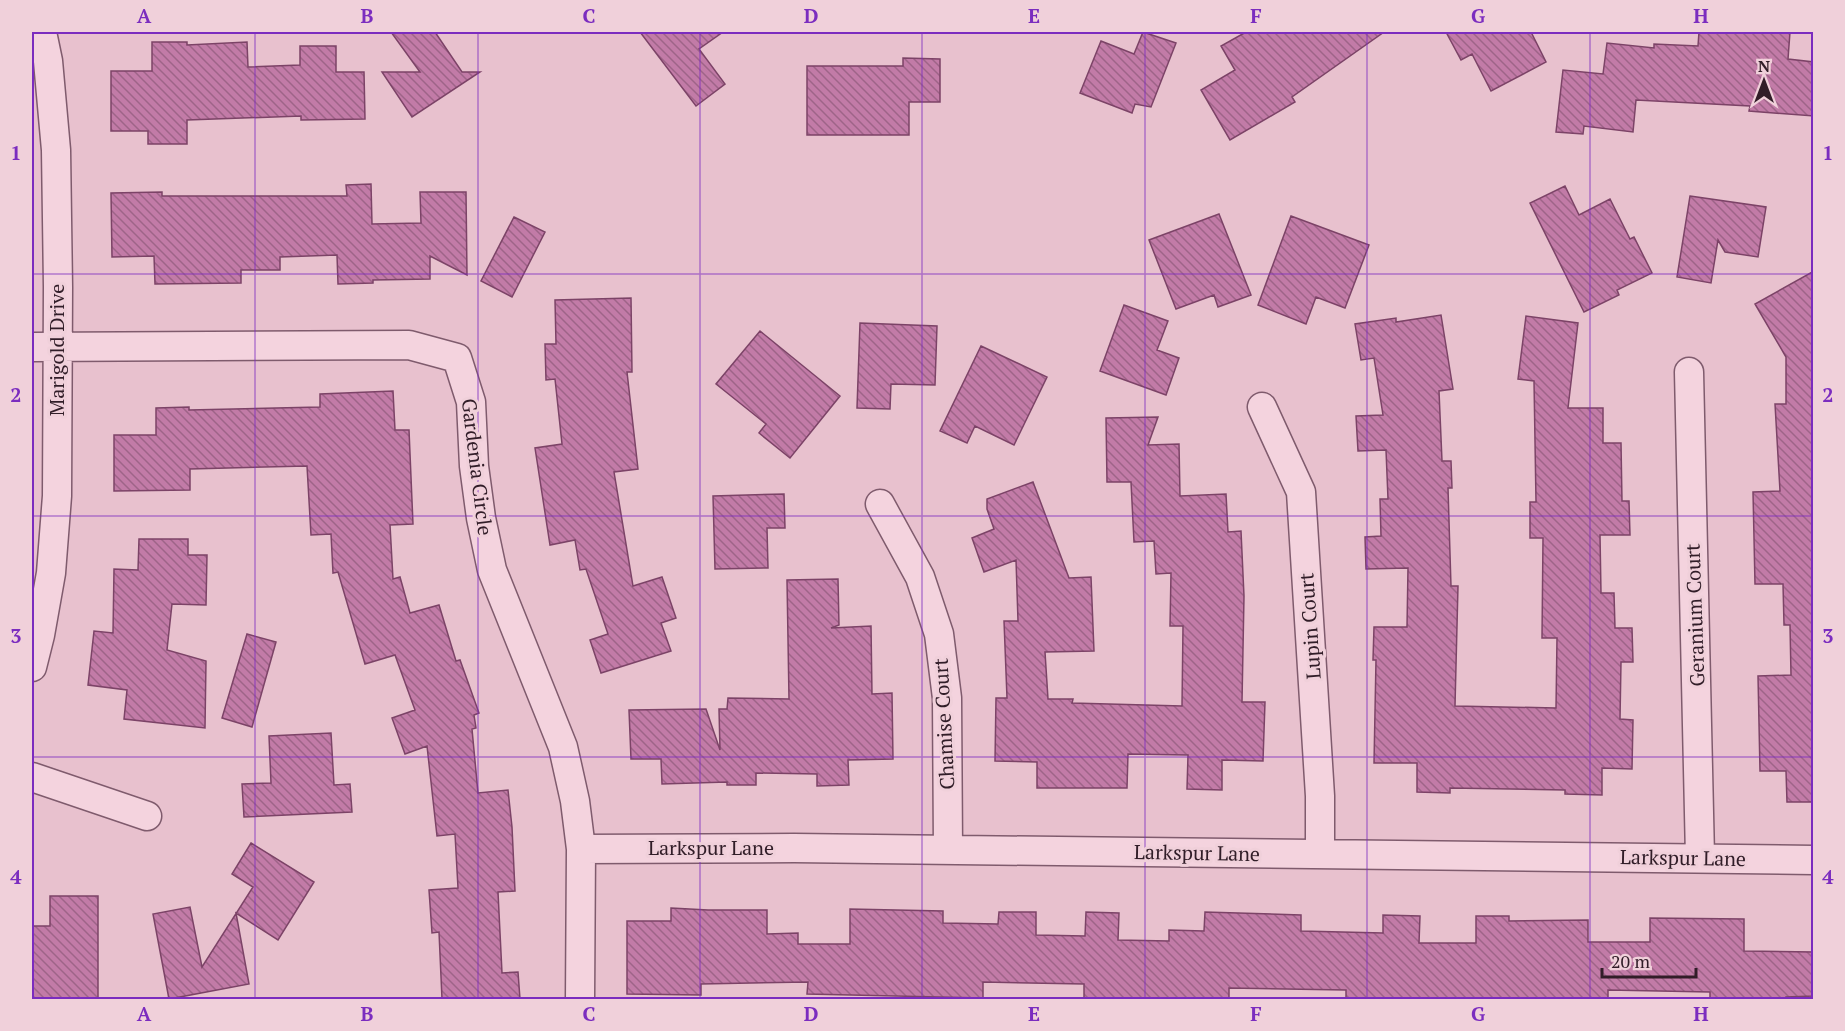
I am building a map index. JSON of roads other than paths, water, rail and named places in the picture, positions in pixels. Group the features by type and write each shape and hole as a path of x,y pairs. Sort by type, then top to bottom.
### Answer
{"street":[{"name":"Marigold Drive","path":"32,667 51,573 57,496 44,347 56,150 48,60 42,32"},
{"name":"Gardenia Circle","path":"44,347 409,345 457,358 471,402 474,466 481,518 492,570 563,747 574,801 581,849 580,999"},
{"name":"Geranium Court","path":"1689,372 1700,857"},
{"name":"Lupin Court","path":"1262,407 1301,492 1320,796 1320,854"},
{"name":"Chamise Court","path":"880,504 920,577 939,634 947,698 948,850"},
{"path":"32,777 147,816"},
{"name":"Larkspur Lane","path":"581,849 659,847 1814,860"}]}
